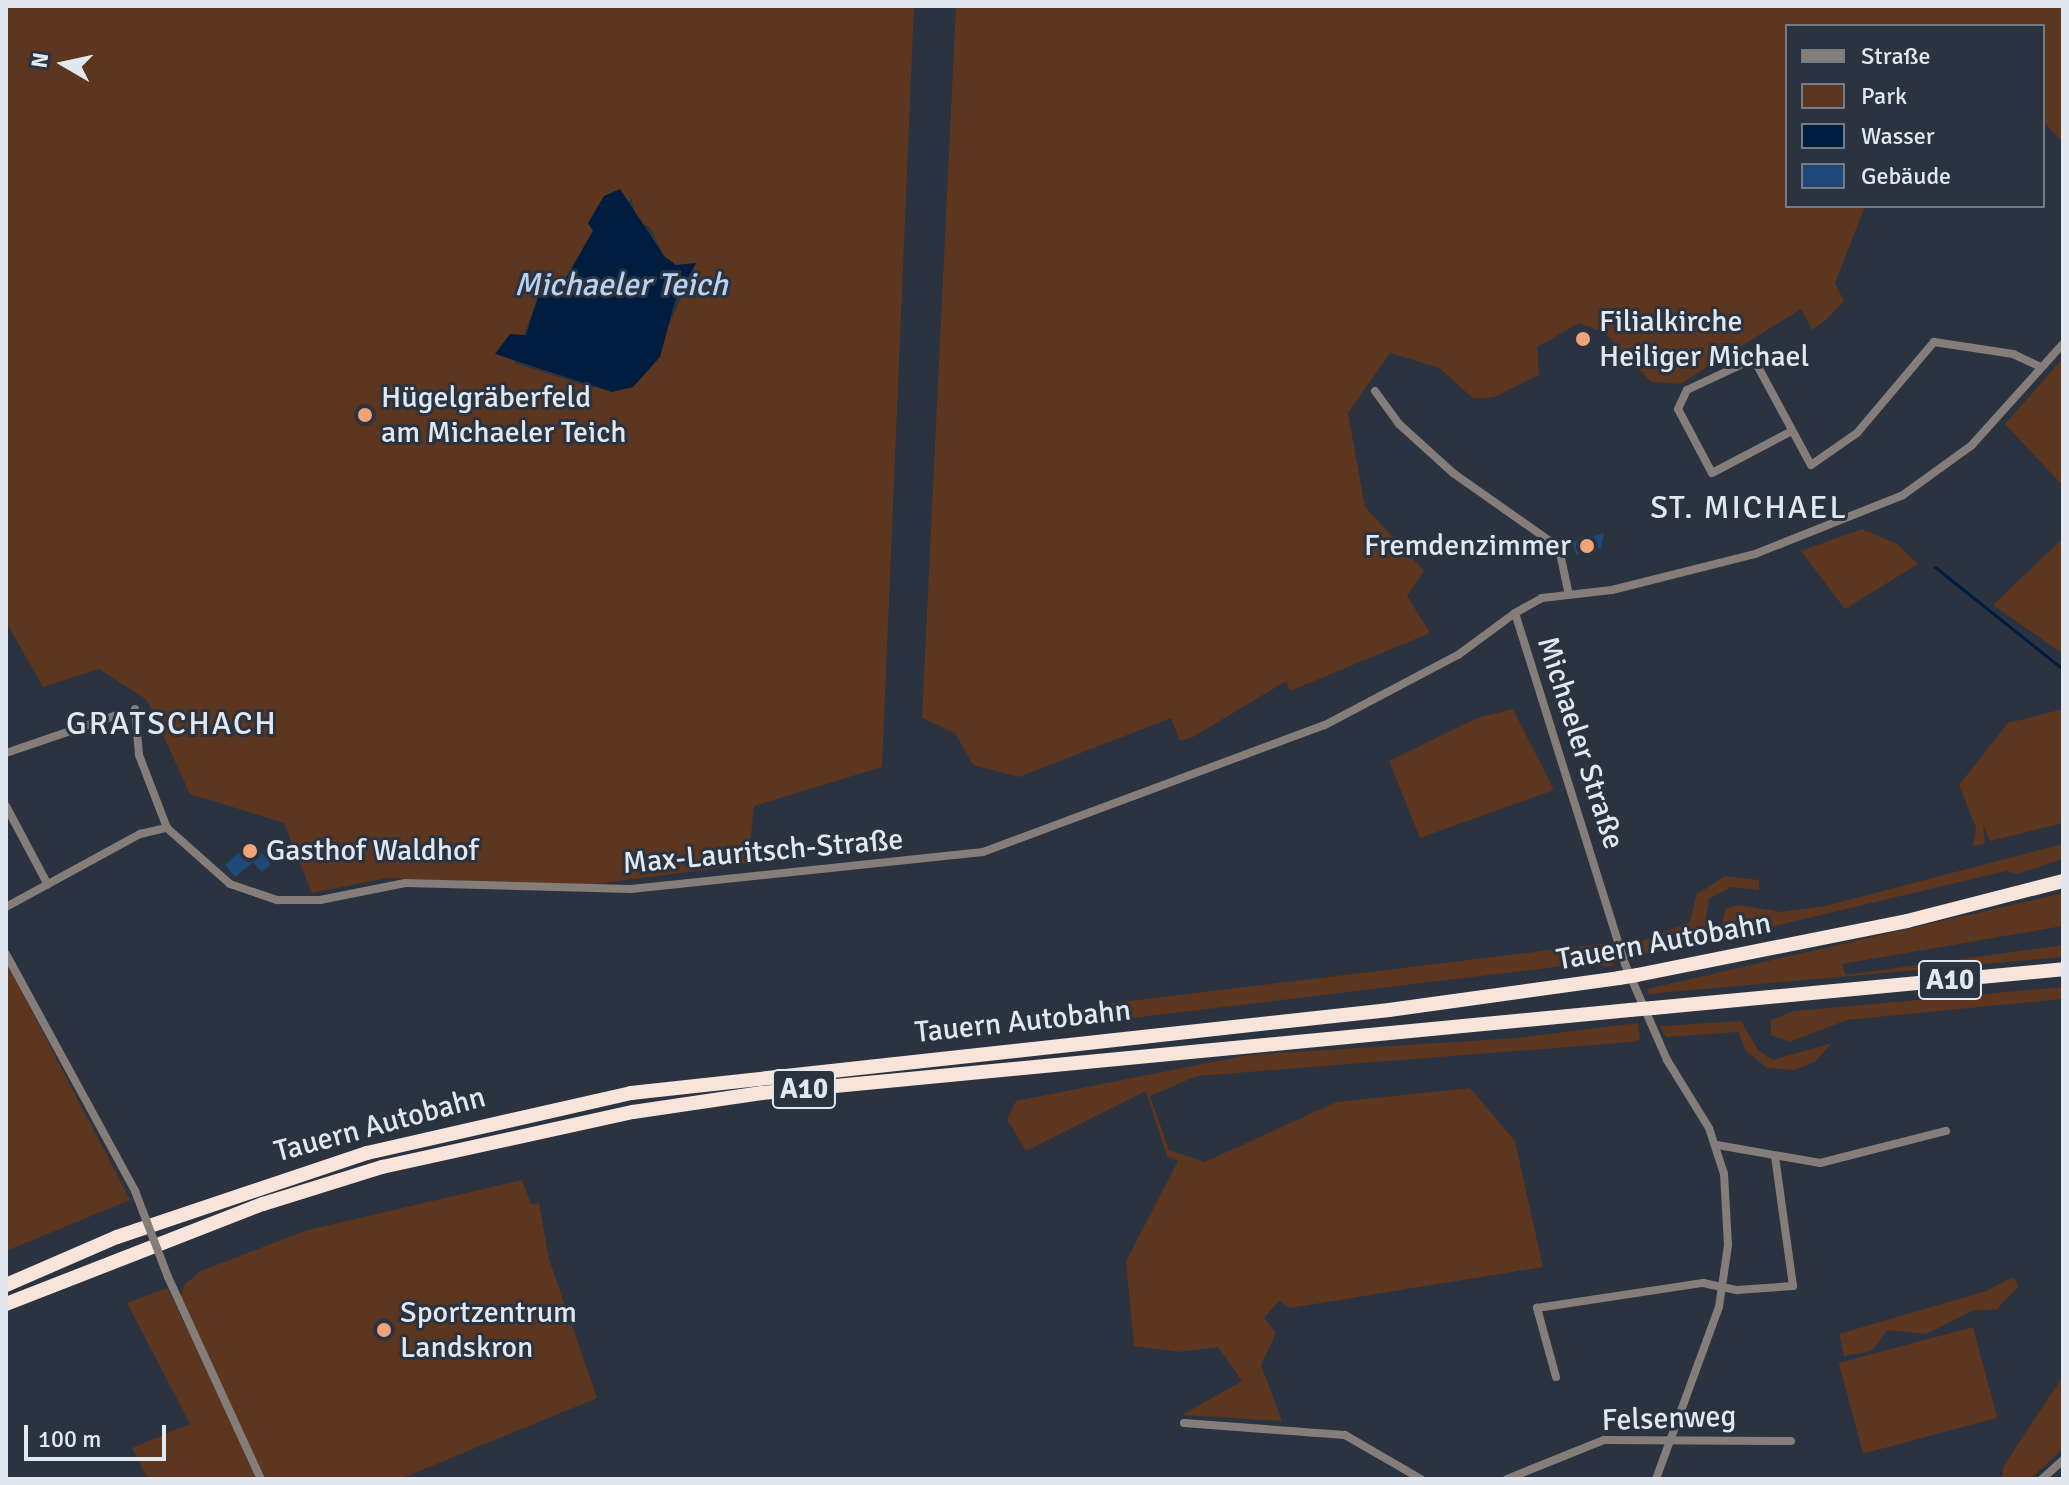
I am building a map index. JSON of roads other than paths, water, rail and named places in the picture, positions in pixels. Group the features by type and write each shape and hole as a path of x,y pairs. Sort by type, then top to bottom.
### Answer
{"highway":[{"name":"Tauern Autobahn","path":"6,1285 244,1191 489,1121 603,1098 771,1073 1389,1010 1619,978 1907,921 2063,881"},
{"name":"Tauern Autobahn","path":"6,1304 118,1256 352,1176 633,1112 762,1093 2063,969"}],"street":[{"path":"1792,431 1712,473 1678,409 1687,390 1751,360 1792,431 1811,465 1857,433 1934,342 2013,354 2039,366"},
{"name":"Michaeler Straße","path":"1656,1479 1723,1287 1727,1200 1717,1145 1660,1047 1625,964 1515,613 1568,592 1612,590 1755,554 1903,495 1971,446 2039,366 2063,344"},
{"path":"1375,391 1399,424 1453,473 1551,542 1560,553 1568,592"},
{"name":"Max-Lauritsch-Straße","path":"167,828 190,842 230,884 277,900 320,900 405,883 631,889 942,859 1003,846 1108,801 1325,725 1458,655 1515,613"},
{"path":"6,907 140,834 167,828 139,755 135,709"},
{"path":"6,753 117,715"},
{"path":"6,806 48,885"},
{"path":"6,954 135,1191 168,1277 261,1479"},
{"path":"1717,1145 1820,1163 1946,1131"},
{"path":"1556,1377 1537,1308 1703,1283 1723,1287 1786,1289 1796,1280 1775,1156"},
{"path":"1184,1423 1345,1435 1421,1479"},
{"name":"Felsenweg","path":"1507,1479 1604,1440 1791,1441"},
{"path":"2042,1479 2063,1460"}],"water":[{"name":"Michaeler Teich","path":"620,189 664,256 676,265 696,263 675,301 660,357 633,387 612,392 495,354 510,334 526,335 542,285 563,284 593,231 588,223 604,196"}],"waterway":[{"path":"1935,567 2063,669"}],"place":[{"name":"Filialkirche Heiliger Michael","path":"1583,339"},
{"name":"Hügelgräberfeld am Michaeler Teich","path":"365,415"},
{"name":"Fremdenzimmer","path":"1587,546"},
{"name":"Gasthof Waldhof","path":"250,851"},
{"name":"Sportzentrum Landskron","path":"384,1330"}],"district":[{"name":"ST. MICHAEL","path":"1749,508"},
{"name":"GRATSCHACH","path":"172,724"}]}
